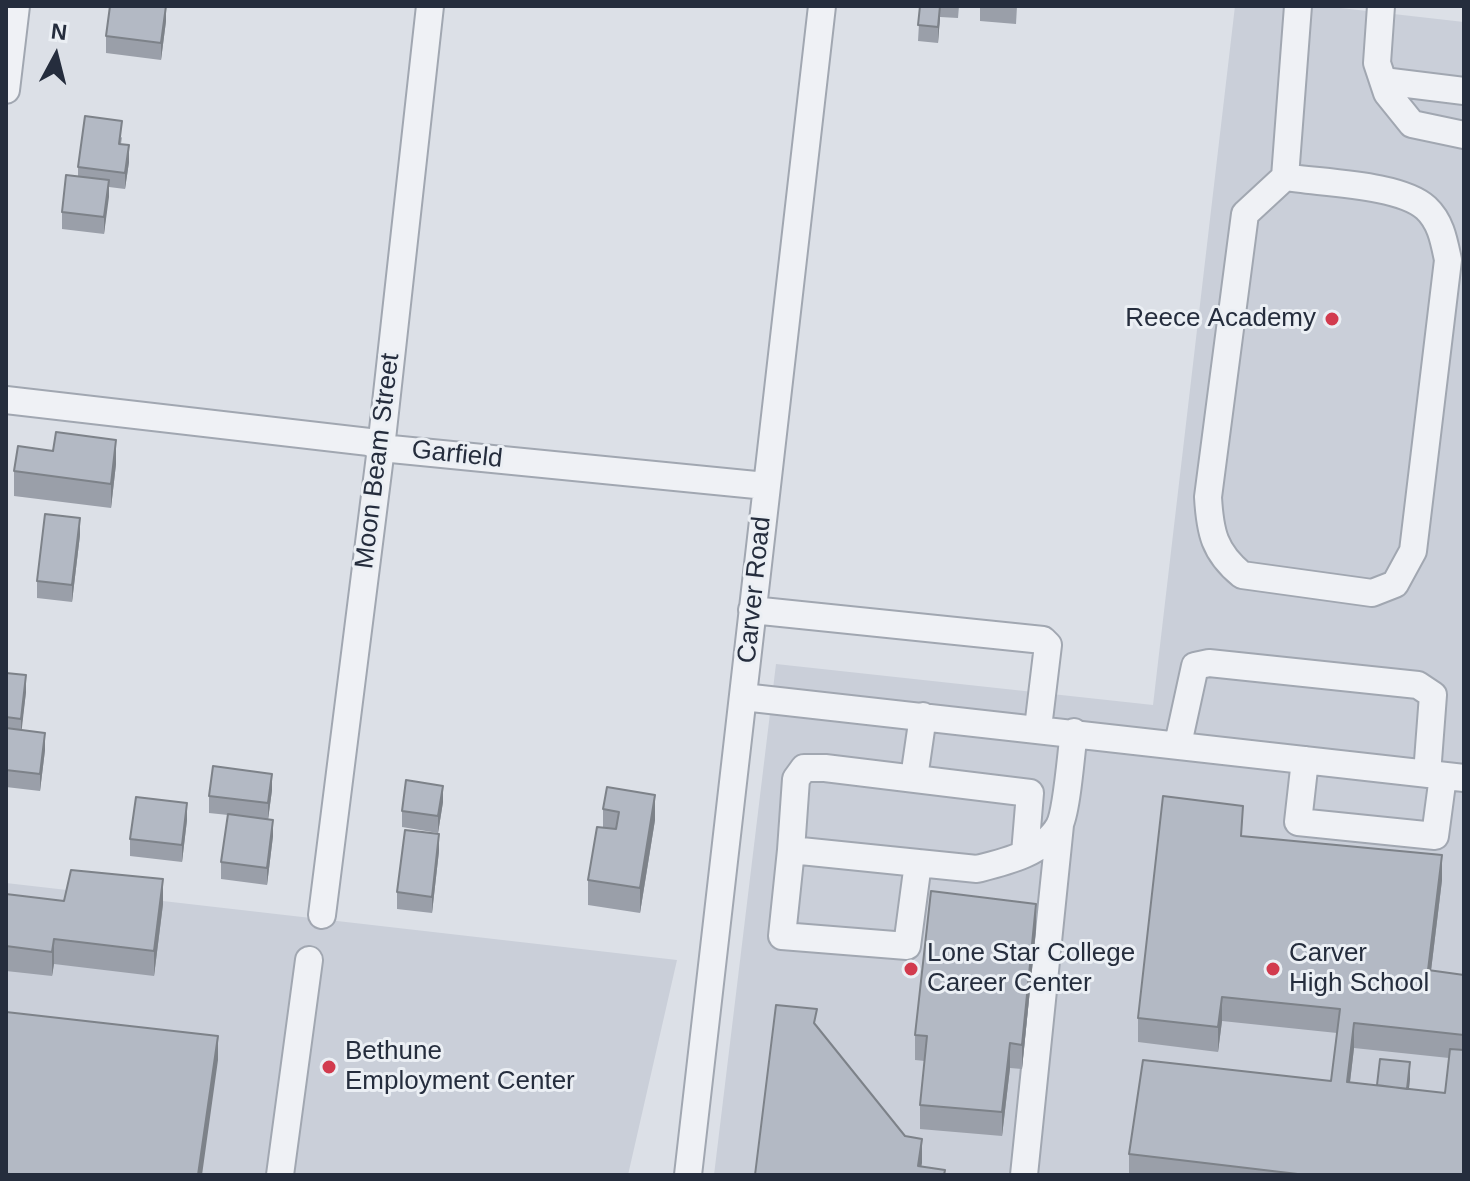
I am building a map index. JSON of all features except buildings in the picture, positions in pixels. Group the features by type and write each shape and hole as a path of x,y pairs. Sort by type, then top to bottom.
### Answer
{"street":[{"path":"6,90 16,6"},
{"name":"Moon Beam Street","path":"322,915 381,448 430,6"},
{"name":"Carver Road","path":"688,1175 822,6"},
{"path":"1285,177 1405,195 1426,209 1443,233 1448,260 1413,551 1395,584 1372,593 1242,575 1227,563 1210,532 1208,497 1245,214 1285,177 1298,6"},
{"path":"1381,6 1377,63 1387,93 1412,124 1464,135"},
{"path":"1383,81 1464,91"},
{"name":"Garfield","path":"6,400 369,442 381,448 766,486"},
{"path":"752,610 1043,640 1048,645 1038,728"},
{"path":"1178,744 1195,666 1209,663 1418,685 1433,695 1445,776 1435,836 1298,822 1305,760"},
{"path":"743,697 1445,776"},
{"path":"914,778 923,716"},
{"path":"1024,1175 1060,825 1074,732"},
{"path":"918,863 907,946 782,936 796,779 804,768 1030,793 1025,853"},
{"path":"791,850 977,869 1007,862 1042,844 1060,825"},
{"path":"280,1175 309,960"}],"shaded area":[{"path":"1235,6 1323,6 1464,22 1464,1175 714,1175 776,664 1153,705"},
{"name":"Bethune Employment Center","path":"6,883 677,960 628,1175 6,1175"}],"place":[{"name":"Reece Academy","path":"1332,319"},
{"name":"Lone Star College Career Center","path":"911,969"},
{"name":"Carver High School","path":"1273,969"},
{"name":"Bethune Employment Center","path":"329,1067"}]}
